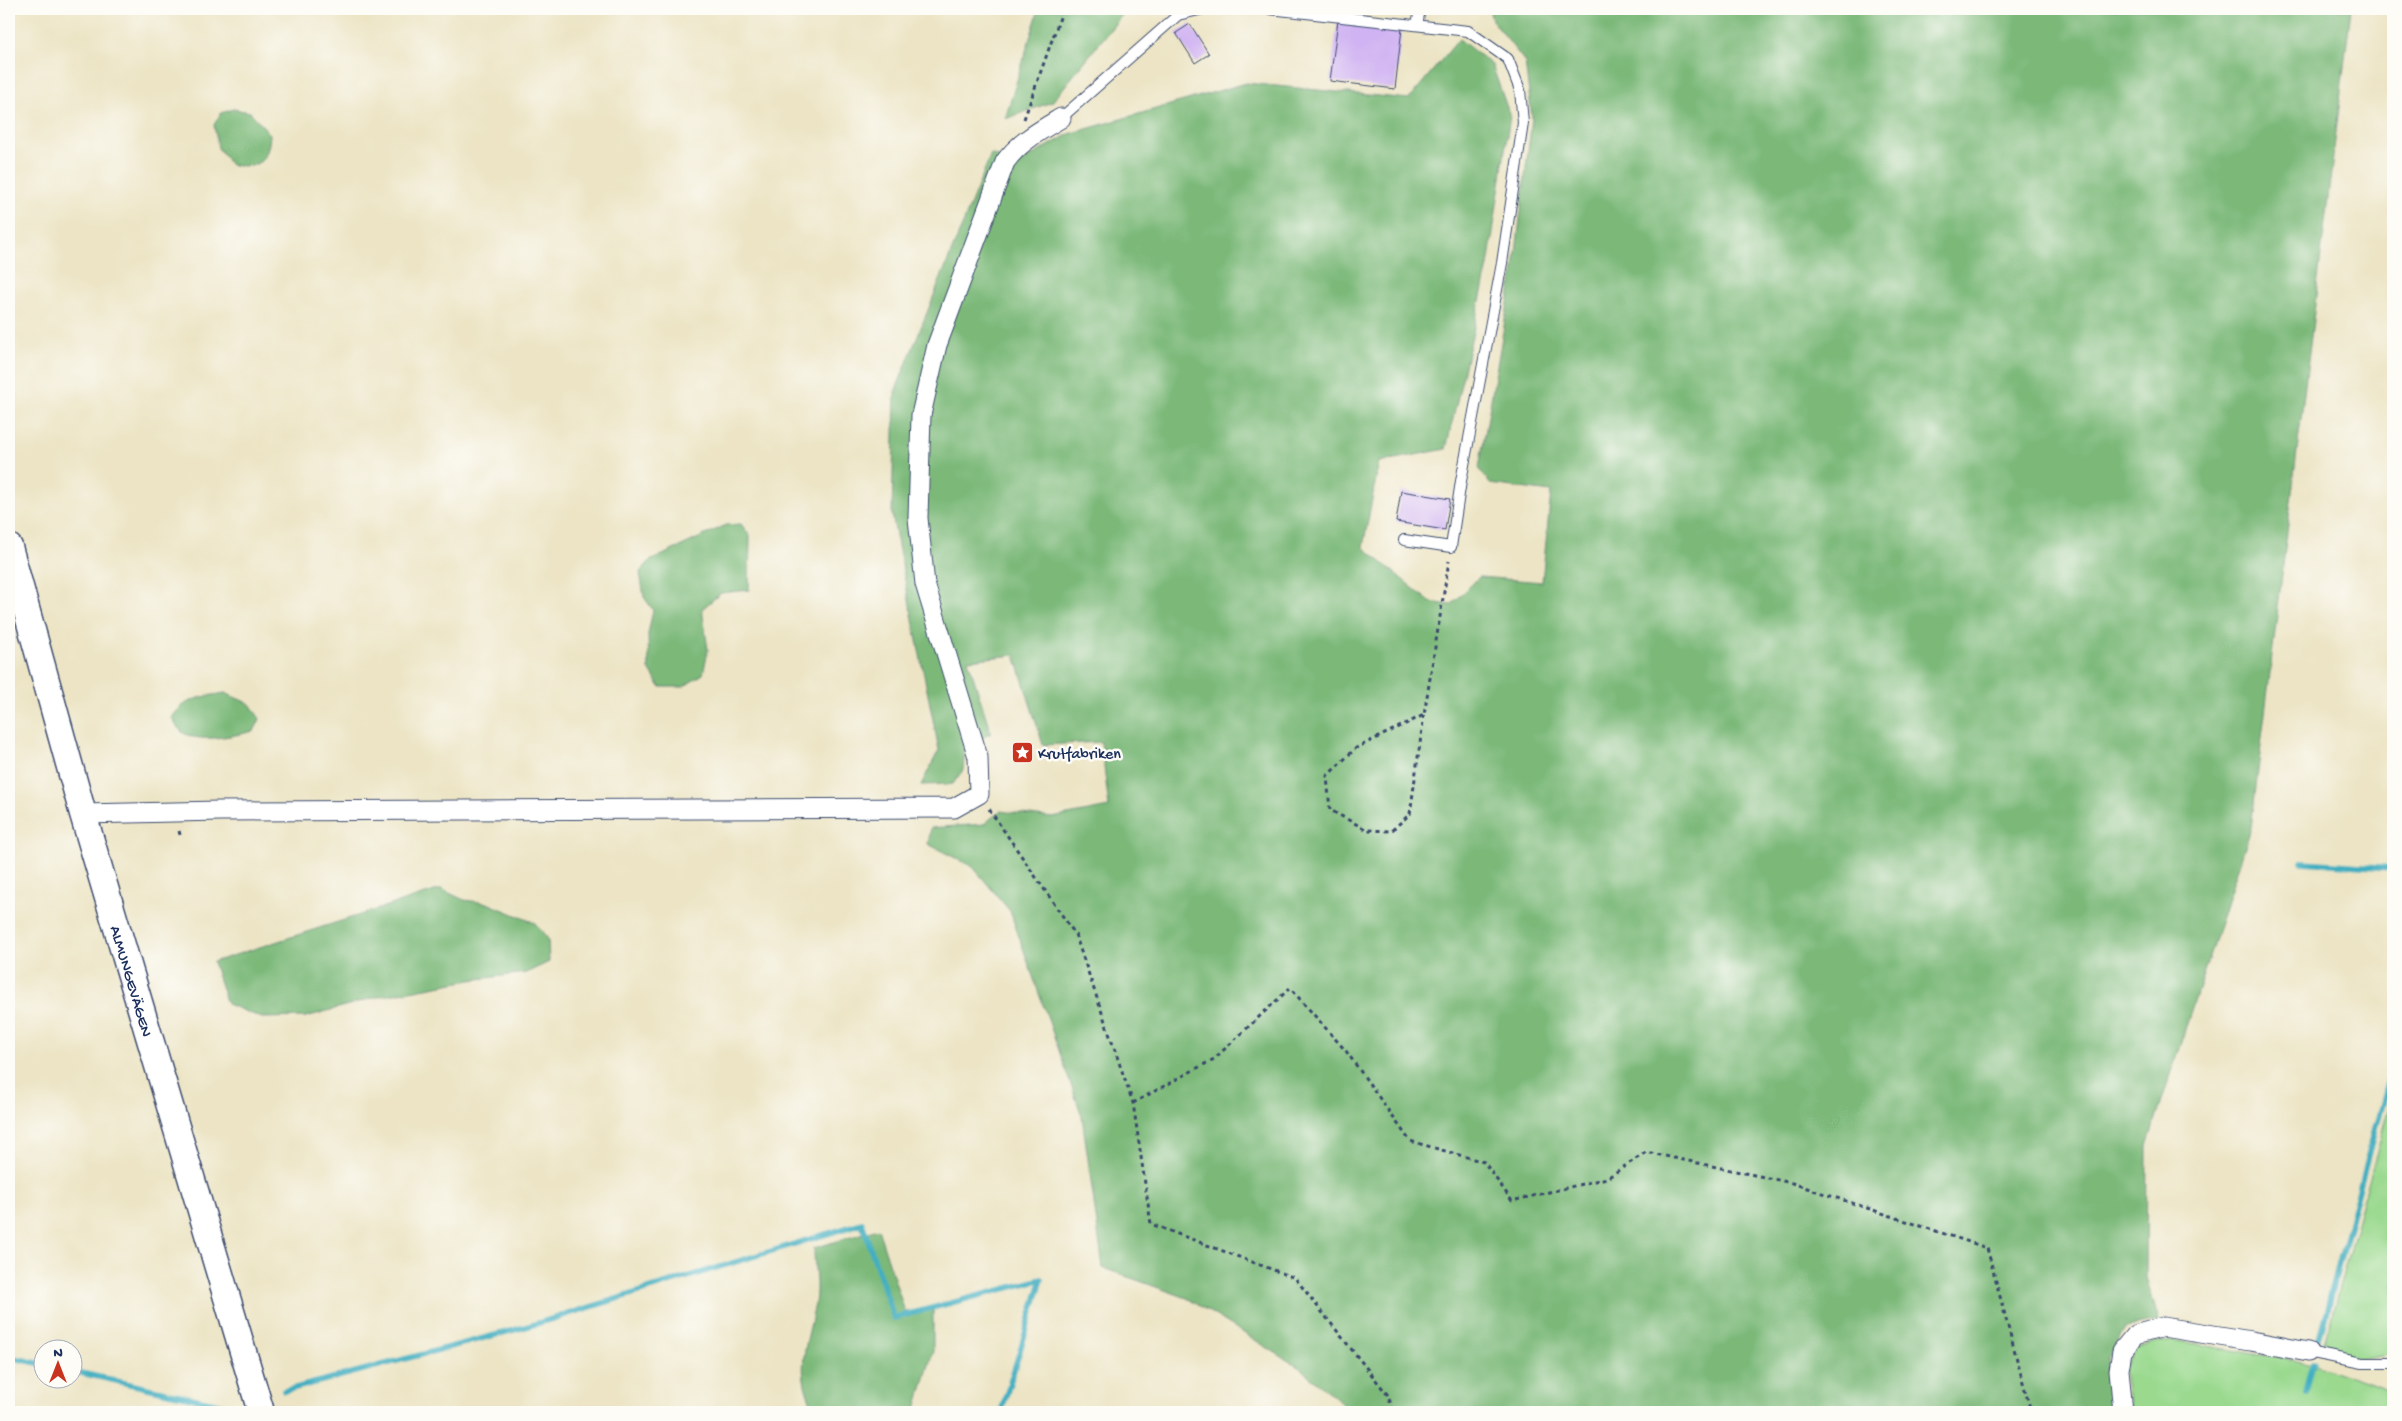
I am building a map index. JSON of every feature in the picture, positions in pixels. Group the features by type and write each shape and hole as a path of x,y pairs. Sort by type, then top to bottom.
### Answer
{"street":[{"path":"83,814 230,811 954,808 979,794 978,757 925,584 918,518 921,415 937,345 1005,162 1013,150 1037,132 1061,118"},
{"name":"ALMUNGEVÄGEN","path":"9,548 83,814 261,1412"},
{"path":"2123,1412 2119,1370 2120,1361 2122,1351 2135,1335 2163,1327 2308,1352"}],"lane":[{"path":"1061,118 1180,12 1203,9"},
{"path":"1270,9 1468,31 1508,59 1520,90 1523,123 1502,263 1461,481 1451,547 1404,540"},
{"path":"1417,25 1420,9"},
{"path":"2308,1352 2362,1364 2393,1363"}],"path":[{"path":"1013,150 1063,9"},
{"path":"1424,715 1356,748 1327,776 1330,810 1367,830 1391,831 1410,814 1451,547"},
{"path":"979,794 1075,934 1133,1103 1151,1224 1295,1278 1388,1394 1394,1412"},
{"path":"1133,1103 1214,1059 1290,988 1346,1051 1410,1141 1484,1162 1512,1201 1607,1178 1646,1152 1792,1183 1987,1248 2031,1412"}],"green space":[{"path":"1039,9 1127,9 1052,102 1005,119"},
{"path":"1489,9 2351,9 2251,828 2147,1146 2146,1277 2159,1321 2125,1327 2107,1358 2116,1412 1352,1412 1300,1368 1187,1298 1103,1268 1082,1116 1010,911 973,867 928,844 931,828 984,824 1000,811 1052,818 1109,807 1101,742 1043,745 1015,655 968,660 991,733 965,748 963,770 953,784 921,785 939,750 892,515 895,392 991,154 1017,164 1069,134 1246,83 1409,99 1459,39 1492,65 1510,116 1488,266 1446,449 1379,462 1363,547 1430,602 1451,605 1479,577 1542,582 1551,492 1490,484 1479,468 1514,269 1532,118 1525,62 1492,20"},
{"path":"233,109 250,112 270,134 267,152 260,162 249,166 231,165 218,148 214,125 221,113"},
{"path":"741,524 750,536 749,590 721,593 702,609 708,650 703,674 683,687 660,687 649,669 648,634 653,610 644,597 640,572 650,561 726,525"},
{"path":"225,693 250,704 260,719 254,731 237,735 206,738 188,735 177,727 172,718 183,706 195,699"},
{"path":"441,889 464,900 487,903 535,923 548,939 549,962 526,973 470,980 377,997 306,1017 262,1018 227,1004 213,962"},
{"path":"2393,1093 2393,1353 2361,1359 2322,1350"},
{"path":"878,1229 905,1312 933,1310 933,1351 915,1412 816,1412 809,1397 803,1371 816,1296 814,1248"},
{"path":"2172,1340 2314,1364 2393,1392 2393,1412 2130,1412 2124,1370 2135,1348"}],"building":[{"path":"1338,20 1402,28 1395,89 1330,81"},
{"path":"1190,24 1209,54 1195,63 1176,33"},
{"path":"1401,491 1450,499 1445,530 1396,522"}],"waterway":[{"path":"2302,862 2393,868"},
{"path":"2318,1342 2393,1062"},
{"path":"284,1391 529,1326 862,1223 894,1318 1042,1279 1001,1412"},
{"path":"9,1357 32,1362"},
{"path":"2306,1392 2313,1362"},
{"path":"82,1373 227,1406"}],"place":[{"name":"Krutfabriken","path":"1022,752"}]}
